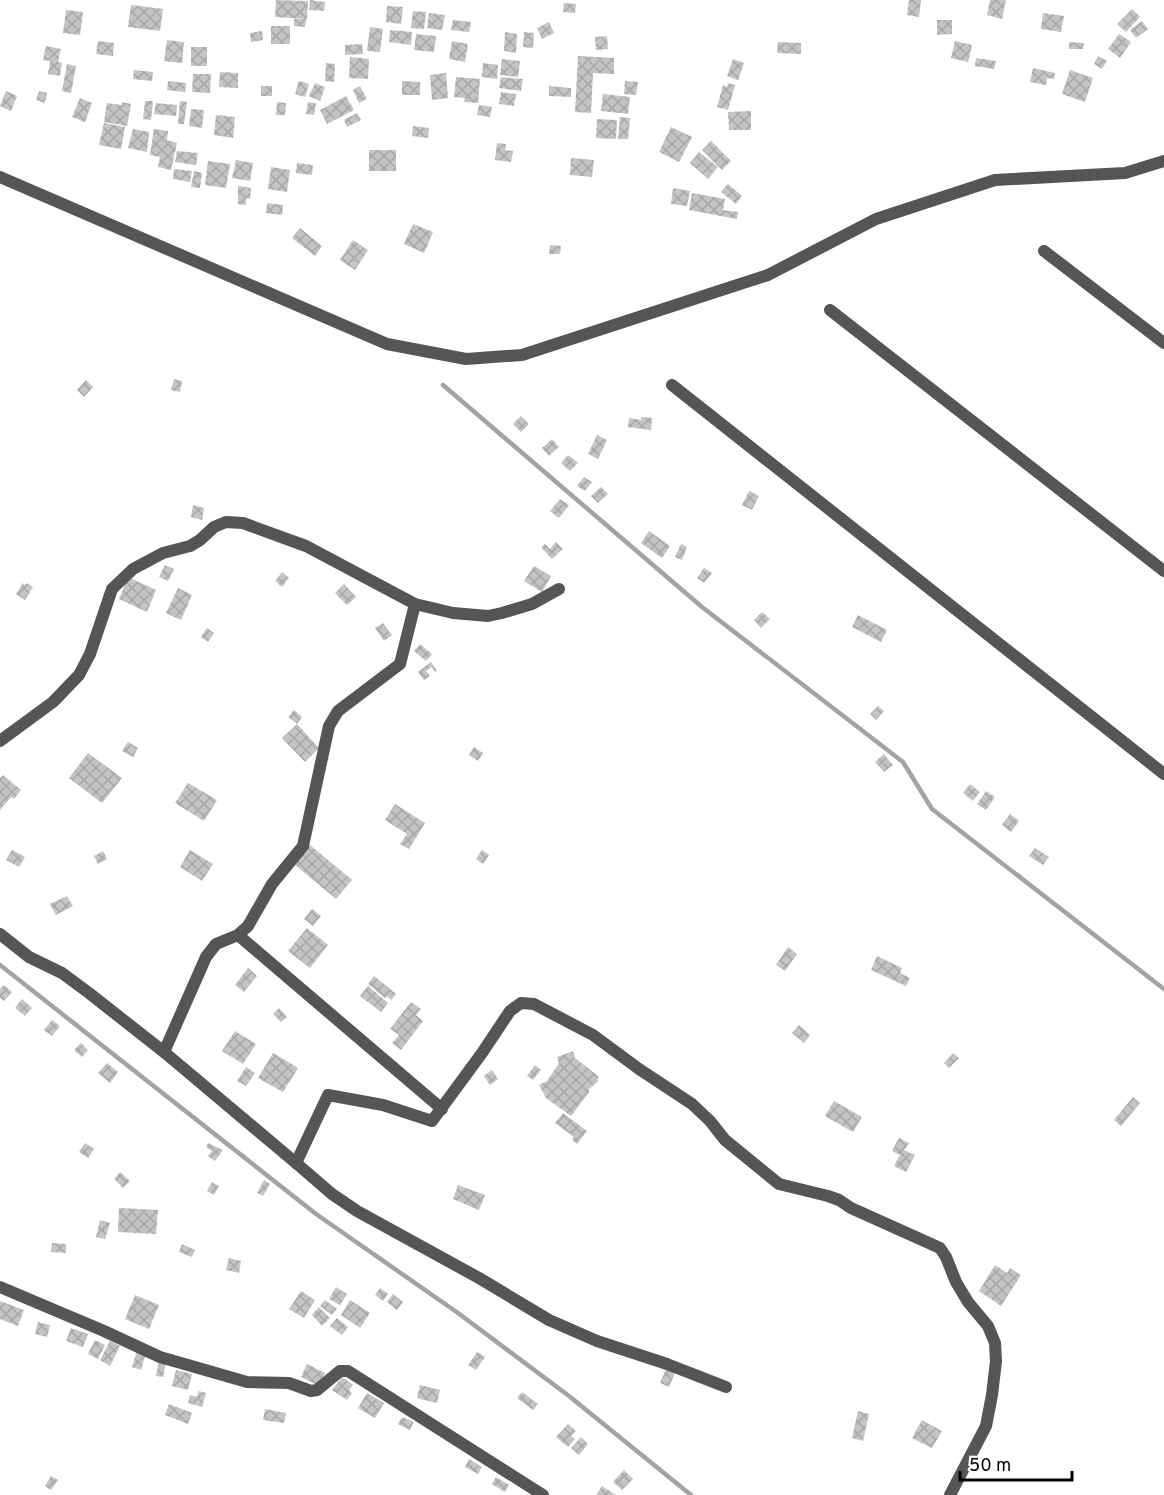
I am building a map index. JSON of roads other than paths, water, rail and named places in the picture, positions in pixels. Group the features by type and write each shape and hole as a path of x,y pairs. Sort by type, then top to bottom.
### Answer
{"street":[{"path":"0,177 387,344 466,359 522,355 768,275 876,219 995,180 1125,173 1164,160"},
{"path":"1044,251 1164,343"},
{"path":"830,310 1164,571"},
{"path":"672,385 1164,774"},
{"path":"0,741 53,702 78,675 90,654 112,589 126,575 163,553 190,546 214,527 226,522 243,523 306,546 415,604 453,613 488,616 532,604 559,589"},
{"path":"164,1052 206,957 216,944 238,935 248,926 272,884 303,846 329,726 338,711 399,664 415,604"},
{"path":"0,934 29,957 63,973 164,1052 332,1194 357,1211 479,1278 549,1320 597,1341 667,1364 726,1387"},
{"path":"238,935 442,1109"},
{"path":"296,1163 328,1095 383,1105 432,1120 510,1011 521,1003 534,1004 593,1035 692,1104 725,1140 779,1184 839,1200 851,1208 940,1248 968,1302 988,1326 995,1343 996,1361 986,1426 950,1495"},
{"path":"0,1287 160,1357 247,1382 289,1383 311,1391 317,1390 340,1371 348,1371 543,1495"}],"waterway":[{"path":"443,385 702,607 903,762 932,809 1164,989"},
{"path":"0,965 316,1214 458,1313 569,1396 691,1495"}]}
